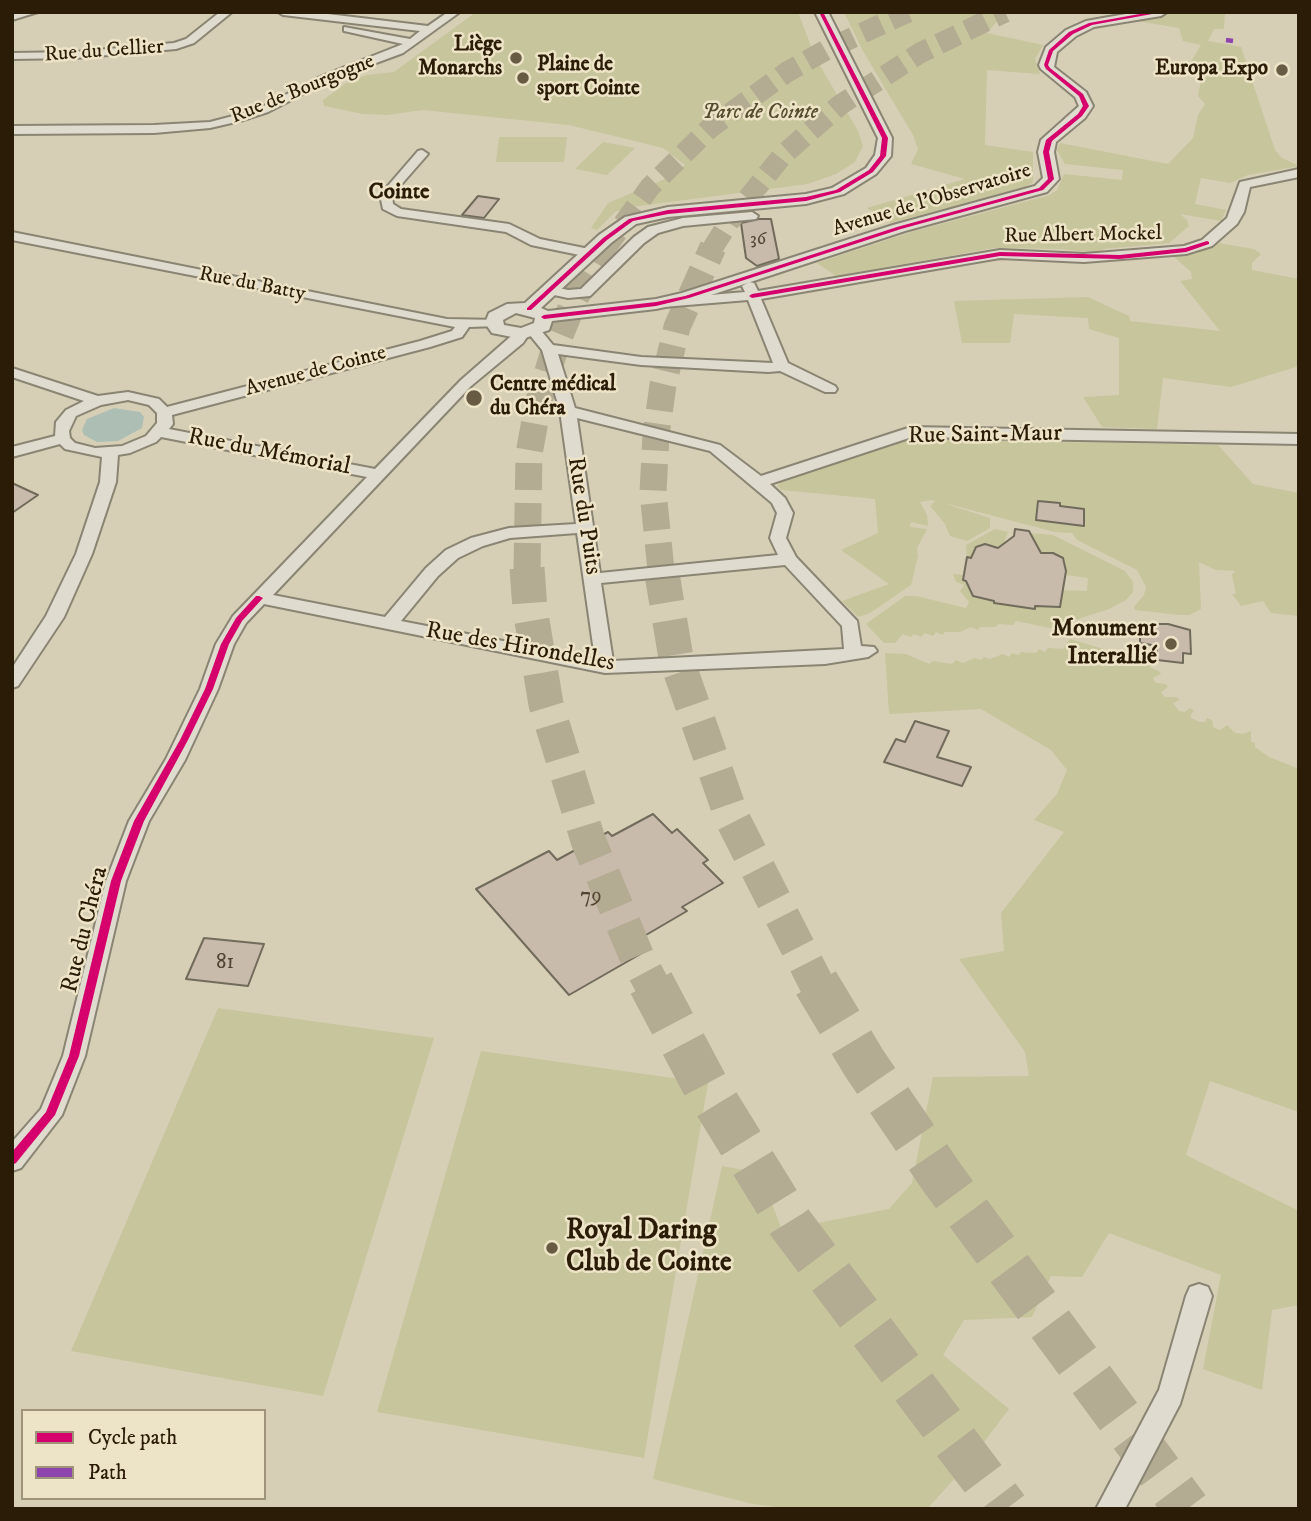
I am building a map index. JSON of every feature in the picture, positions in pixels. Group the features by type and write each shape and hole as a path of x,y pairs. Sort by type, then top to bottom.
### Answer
{"street":[{"path":"12,17 33,12"},
{"name":"Rue du Cellier","path":"12,56 75,55 176,46 190,41 227,12"},
{"path":"283,12 428,29"},
{"name":"Rue de Bourgogne","path":"13,129 154,129 210,125 236,119 264,110 326,78 392,55 455,12"},
{"path":"550,290 568,294 585,293 639,240 679,217 816,197 838,191 863,178 879,163 886,148 885,138 821,12"},
{"name":"Avenue de l'Observatoire","path":"494,323 495,317 506,310 532,323 656,304 747,278 899,228 1041,189 1051,179 1046,152 1049,140 1080,116 1086,106 1081,95 1048,69 1046,65 1051,50 1071,33 1091,24 1161,12"},
{"path":"301,14 309,21 410,42"},
{"path":"422,154 386,195 387,206 397,212 509,228 536,242 589,253"},
{"name":"Rue Albert Mockel","path":"656,304 752,296 1000,254 1028,253 1084,258 1186,250 1206,243 1231,221 1238,212 1244,185 1299,173"},
{"path":"494,323 505,332 532,323 550,290 625,223 642,216 752,216"},
{"name":"Rue du Batty","path":"12,236 373,309 463,325 494,323"},
{"path":"747,278 782,366"},
{"name":"Rue du Puits","path":"532,323 549,349 568,411 605,667"},
{"name":"Rue du Chéra","path":"12,1160 50,1115 74,1056 116,881 139,821 180,750 209,689 225,644 239,621 466,383 518,340 532,323"},
{"name":"Avenue de Cointe","path":"164,411 425,344 457,334 463,325"},
{"path":"549,349 641,361 768,368 782,366 830,389"},
{"path":"12,372 97,401"},
{"path":"113,397 142,398 154,402 164,411 165,424 160,432 139,445 110,453 82,451 70,446 63,439 61,431 71,413 113,397"},
{"path":"568,411 715,448 759,482 779,501 785,513 778,538 789,559 851,625 861,652"},
{"name":"Rue du Mémorial","path":"160,432 378,474"},
{"name":"Rue Saint-Maur","path":"759,482 911,432 1299,439"},
{"path":"12,452 63,439"},
{"path":"12,682 55,617 84,554 108,482 110,453"},
{"path":"388,624 432,572 453,554 465,548 509,533 585,528"},
{"path":"593,579 789,559"},
{"name":"Rue des Hirondelles","path":"259,598 605,667 825,658 861,652"},
{"path":"1111,1509 1171,1395 1199,1296"}],"green space":[{"name":"Parc de Cointe","path":"476,12 798,12 815,57 858,131 863,146 855,162 836,174 808,184 631,207 615,212 597,230 591,228 608,203 670,177 685,165 663,148 569,125 423,110 387,115 363,114 324,106 323,100 349,81 367,75 394,72"},
{"path":"844,12 1005,12 987,33 1043,45 1035,59 1040,74 987,70 985,145 1033,152 1033,182 1022,189 890,223 867,208 965,179 911,164 918,149 913,135 863,51"},
{"path":"1181,12 1225,12 1224,29 1214,29 1208,41 1241,47 1275,150 1282,158 1299,166 1248,175 1230,183 1201,178 1195,204 1226,210 1221,221 1180,214 1189,226 1169,243 1104,249 1097,253 1060,249 994,248 836,276 817,263 911,232 1050,195 1057,190 1064,174 1122,180 1123,170 1065,164 1057,150 1060,143 1168,164 1193,138 1198,115 1205,104 1198,96 1202,75 1194,69 1186,70 1201,45 1183,41 1179,28 1137,21"},
{"path":"499,137 567,137 564,162 496,162"},
{"path":"603,142 635,148 607,175 575,169"},
{"path":"1218,243 1254,249 1261,254 1252,263 1252,270 1299,279 1299,366 1231,387 1163,378 1157,429 1102,427 1083,397 1119,395 1119,338 1089,329 1088,318 1014,314 1010,343 962,343 954,301 1088,297 1129,316 1130,321 1220,331 1180,281 1192,279 1191,272 1173,256 1196,253"},
{"path":"900,439 1218,445 1253,484 1299,493 1299,616 1271,613 1263,601 1241,606 1232,594 1236,594 1232,575 1235,571 1216,570 1201,563 1201,609 1189,615 1135,610 1134,607 1144,595 1146,587 1137,570 1077,540 1072,533 1055,532 940,502 990,518 990,528 967,541 950,536 945,524 930,506 935,501 931,500 920,502 927,515 928,526 911,522 910,527 927,529 917,548 918,556 911,585 870,613 858,617 842,601 889,584 841,550 878,533 875,499 782,490 777,486 784,479"},
{"path":"995,529 1008,532 1001,550 980,545 976,547 980,559 967,557 966,545"},
{"path":"1028,533 1053,535 1125,571 1133,582 1133,592 1126,600 1109,609 1050,628 1016,621 1013,625 998,624 995,627 980,627 978,630 971,627 942,635 936,632 933,636 925,633 921,637 903,634 895,643 884,643 866,624 905,596 916,596 966,608 969,602 960,591 964,585 956,582 953,574 964,575 963,581 977,583 970,590 976,597 995,597 994,603 1025,608 1035,609 1035,602 1050,608 1058,606 1060,600 1054,590 1087,591 1088,578 1066,575 1062,558 1053,553 1042,556"},
{"path":"1070,639 1140,657 1161,674 1153,678 1156,683 1166,684 1168,687 1161,692 1165,697 1176,697 1180,700 1173,703 1179,711 1185,712 1190,708 1194,711 1191,718 1200,722 1205,722 1207,718 1212,720 1213,727 1220,730 1227,725 1235,733 1251,731 1251,742 1255,743 1255,747 1269,757 1299,769 1299,1112 1210,1081 1186,1155 1299,1211 1299,1305 1272,1310 1262,1390 1203,1369 1221,1275 1109,1233 1082,1277 1051,1276 1032,1317 964,1320 943,1355 1009,1409 966,1466 927,1509 792,1509 753,1504 653,1479 722,1166 760,1173 782,1230 889,1209 912,1183 933,1077 1029,1076 1025,1052 959,959 1004,951 1001,913 1064,832 1034,820 1057,794 1067,770 1051,750 981,709 889,714 885,653 906,654 929,664 933,661 952,664 956,660 963,663 975,658 990,659 1003,654 1009,657 1012,653 1036,653 1039,649 1045,652 1048,648 1063,649"},
{"path":"218,1008 434,1038 323,1396 71,1351"},
{"name":"Royal Daring Club de Cointe","path":"481,1051 708,1083 644,1458 377,1412"}],"shaded area":[{"path":"114,408 140,412 144,417 142,428 118,441 97,442 84,435 82,430 87,419"}],"building":[{"path":"478,196 499,199 484,218 462,215"},
{"path":"771,219 779,259 757,266 746,258 741,223"},
{"path":"12,483 38,495 12,513"},
{"path":"1038,501 1084,509 1084,526 1036,520"},
{"path":"1015,529 1029,531 1041,553 1053,553 1063,558 1066,571 1060,607 1035,606 1035,609 994,603 973,596 963,580 967,557 971,558 976,547 985,544 998,548 1014,536"},
{"name":"Monument Interallié","path":"1147,624 1168,624 1190,630 1191,654 1183,653 1183,663 1157,660 1157,646 1140,643 1140,629 1147,629"},
{"path":"915,721 949,731 937,757 971,767 962,786 884,762 896,739 905,742"},
{"path":"653,814 672,833 677,829 708,860 703,863 723,883 682,907 687,911 634,942 644,952 569,995 476,889 549,851 557,860 608,832 612,836"},
{"path":"204,938 264,944 248,986 186,979"}],"tunnel":[{"path":"605,249 650,187 710,128 787,72 826,50 908,12"},
{"path":"712,248 729,222 782,156 840,105 920,53 1005,12"},
{"path":"527,568 529,454 538,404 556,345 576,296 606,247"},
{"path":"661,570 653,492 656,435 663,385 677,327 712,248"},
{"path":"527,568 530,609 546,704 588,840 637,957 652,985"},
{"path":"661,568 676,658 732,818 817,985"},
{"path":"651,983 705,1085 790,1223 1006,1509"},
{"path":"816,983 864,1063 943,1179 1187,1509"}],"marked path":[{"path":"1226,40 1233,41"}],"cycle path":[{"path":"529,309 605,239 631,220 668,212 806,199 838,191 871,171 883,156 885,138 821,12"},
{"path":"544,317 656,304 687,297 899,228 1041,189 1051,179 1046,152 1049,140 1080,115 1086,106 1081,95 1048,69 1046,65 1051,50 1071,33 1091,24 1161,12"},
{"path":"752,296 1000,254 1120,257 1186,250 1207,243"},
{"path":"12,1160 50,1115 74,1056 116,881 139,821 209,689 225,644 239,620 259,598"}],"place":[{"name":"Liège Monarchs","path":"516,58"},
{"name":"Europa Expo","path":"1282,70"},
{"name":"Plaine de sport Cointe","path":"523,78"},
{"name":"Centre médical du Chéra","path":"474,398"},
{"name":"Monument Interallié","path":"1171,644"},
{"name":"Royal Daring Club de Cointe","path":"552,1248"}],"district":[{"name":"Cointe","path":"399,193"}]}
